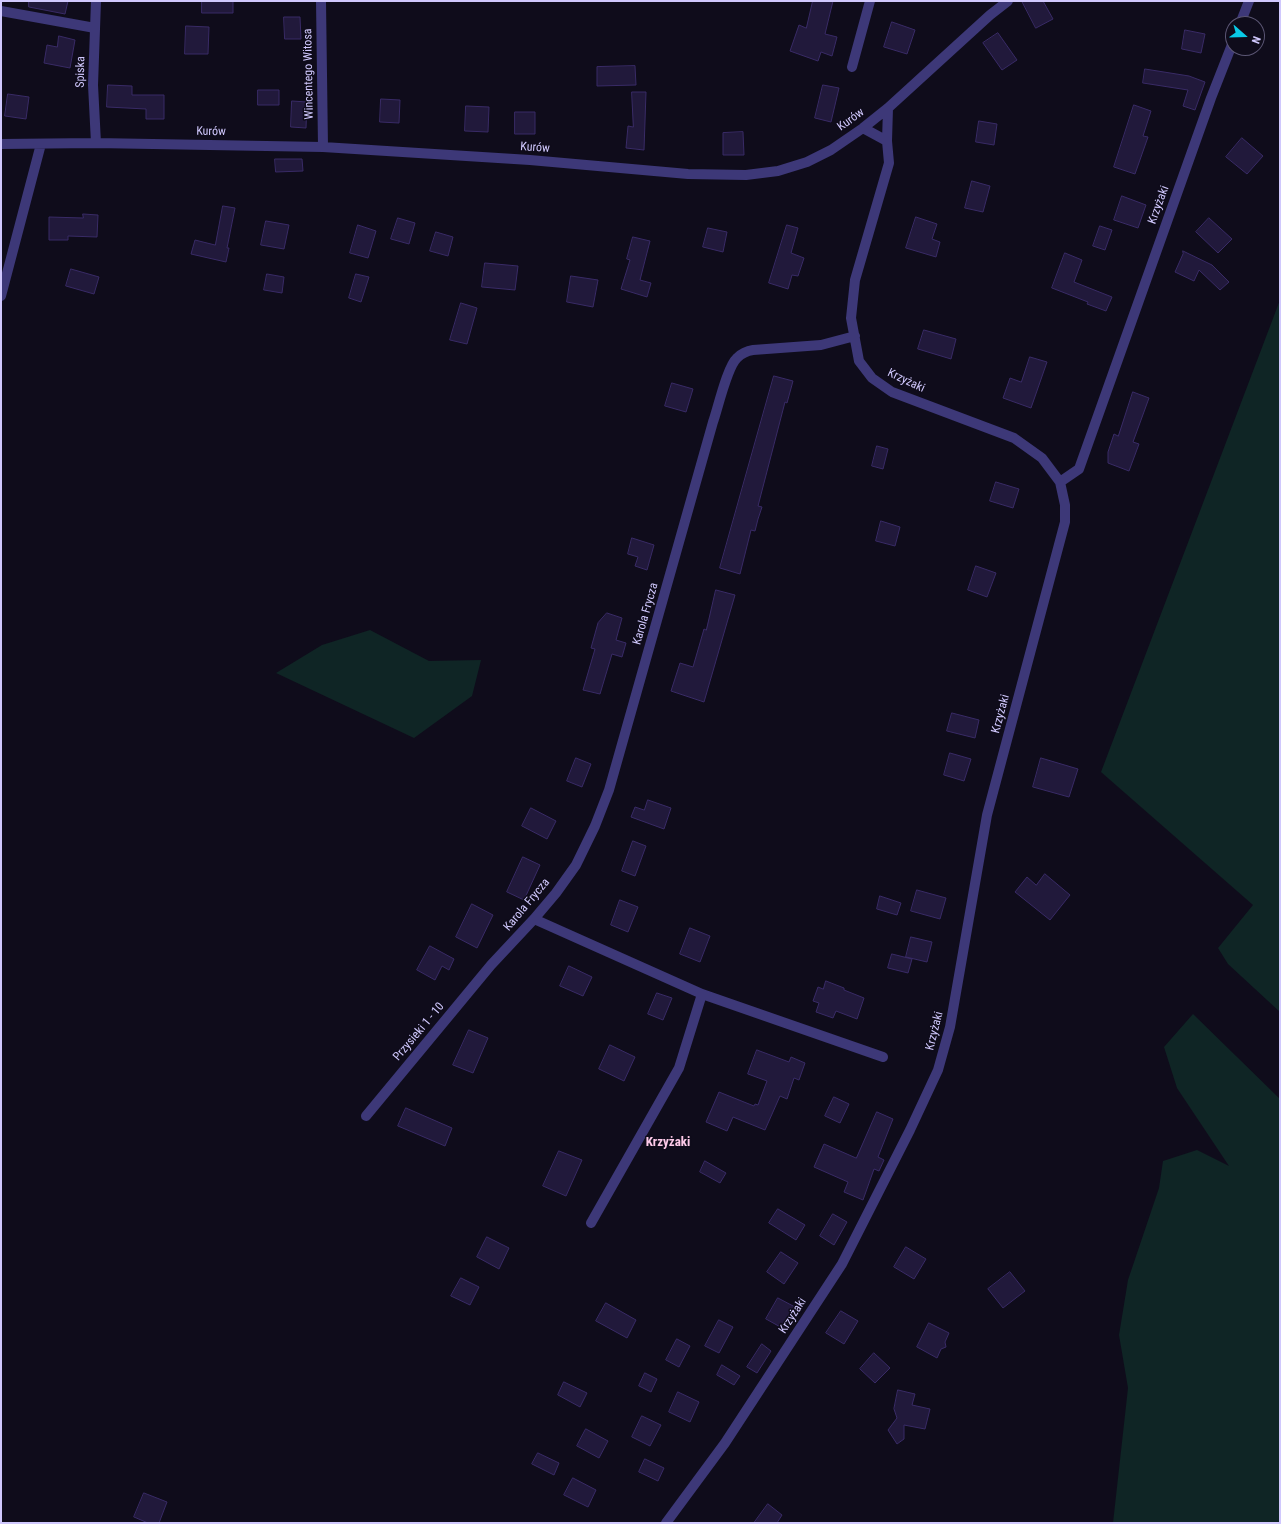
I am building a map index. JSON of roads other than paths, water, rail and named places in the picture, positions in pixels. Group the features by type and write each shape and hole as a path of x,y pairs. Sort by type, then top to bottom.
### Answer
{"street":[{"name":"Spiska","path":"96,1 93,85 96,143"},
{"name":"Wincentego Witosa","path":"321,1 323,147"},
{"path":"852,67 870,1"},
{"name":"Kurów","path":"1,144 96,143 323,147 530,160 688,174 746,175 778,171 807,162 831,150 863,128 888,108 990,15 1008,1"},
{"path":"1243,16 1249,1"},
{"path":"1,11 95,28"},
{"name":"Krzyżaki","path":"1060,482 1079,469 1208,106 1228,56"},
{"name":"Krzyżaki","path":"666,1523 725,1443 842,1264 910,1130 938,1070 950,1027 987,815 1065,522 1065,505 1060,482 1042,458 1014,438 892,392 872,378 859,361 851,318 855,280 890,163 887,141 888,108"},
{"path":"863,128 887,141"},
{"path":"1,296 41,144"},
{"name":"Karola Frycza","path":"491,965 534,919 576,864 595,826 609,790 720,402 735,359 744,352 753,350 821,345 854,336"},
{"path":"534,919 702,994 883,1057"},
{"name":"Przysieki 1 - 10","path":"366,1116 491,965"},
{"path":"591,1223 678,1068 702,994"}],"district":[{"name":"Krzyżaki","path":"668,1143"}]}
